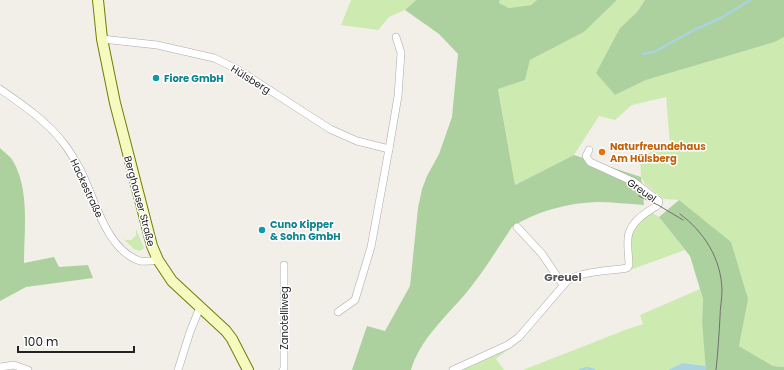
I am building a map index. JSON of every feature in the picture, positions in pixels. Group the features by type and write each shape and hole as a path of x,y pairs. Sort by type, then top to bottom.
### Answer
{"street":[{"name":"Berghauser Straße","path":"98,0 102,39 115,103 152,246 158,260 172,281 226,331 232,339 248,370"},
{"path":"338,312 355,300 371,247 398,96 401,53 396,37"},
{"name":"Hülsberg","path":"102,39 157,44 214,58 237,69 330,129 357,141 388,148"},
{"name":"Hackestraße","path":"0,89 41,120 59,137 78,166 108,232 118,245 140,261 146,262 158,260"},
{"name":"Greuel","path":"453,370 504,347 519,337 564,285 573,278 627,268 629,265 628,233 641,216 659,204 659,201 634,182 590,162 586,156 589,150"},
{"path":"517,227 542,254 564,285"},
{"name":"Zanotelliweg","path":"283,370 284,265"},
{"path":"178,370 200,307"},
{"path":"0,367 14,365 28,370"}],"green space":[{"path":"351,0 416,0 405,10 389,17 378,30 341,25"},
{"path":"416,0 500,0 499,3 509,8 531,5 537,0 617,0 584,32 530,60 525,80 498,89 515,185 574,155 641,177 644,205 597,202 575,204 542,212 522,221 512,227 472,285 427,338 415,359 411,370 352,370 367,326 385,331 410,286 418,208 422,189 439,154 452,117 458,54 439,34 405,10"},
{"path":"500,0 537,0 531,5 509,8 499,3"},
{"path":"617,0 645,0 637,12 620,28 615,95 646,80 775,42 784,37 784,367 773,366 739,346 679,200 664,199 645,184 641,177 640,157 670,144 666,97 632,105 615,120 599,116 574,155 515,185 498,88 525,80 530,60 584,32"},
{"path":"645,0 784,0 784,37 775,42 646,80 615,95 596,73 620,28 637,12"},
{"path":"0,148 13,161 22,185 25,211 24,263 54,257 59,267 88,265 93,278 26,287 0,301"},
{"path":"679,200 731,242 748,299 739,346 773,366 784,367 784,370 706,370 702,322 703,299 690,256 659,217"},
{"path":"651,212 659,217 685,250 630,270 629,247 631,235 638,223"},
{"path":"136,229 144,248 140,251 134,249 119,235 125,240 131,240 136,235"},
{"path":"700,289 703,299 702,322 707,366 682,363 668,370 523,370 643,324 640,315"},
{"path":"510,348 496,359 504,370 463,370"}],"water":[{"path":"682,363 707,366 706,370 668,370"}],"waterway":[{"path":"643,54 654,52 694,30 721,18 750,0"},
{"path":"580,370 587,368 594,370"}],"tram line":[{"path":"639,196 683,220"},
{"path":"680,214 697,229 710,247 715,257 721,278 722,290 716,370"}],"place":[{"name":"Fiore GmbH","path":"156,78"},
{"name":"Naturfreundehaus Am Hülsberg","path":"602,152"},
{"name":"Cuno Kipper & Sohn GmbH","path":"262,230"}],"district":[{"name":"Greuel","path":"563,277"}]}
